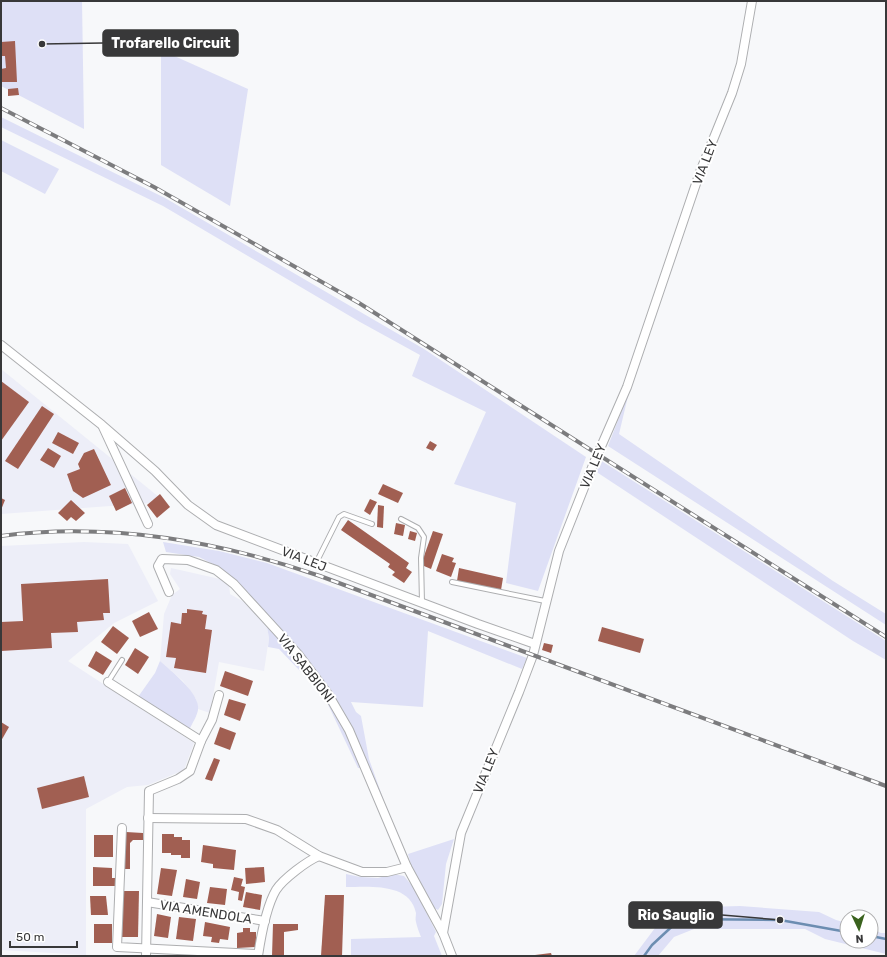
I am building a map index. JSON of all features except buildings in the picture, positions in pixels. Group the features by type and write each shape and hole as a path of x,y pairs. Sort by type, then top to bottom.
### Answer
{"street":[{"name":"VIA LEY","path":"443,933 461,833 519,692 535,644 559,551 593,465 627,387 700,172 732,93 741,64 752,1"},
{"name":"VIA LEJ","path":"1,345 102,425 155,471 188,505 216,525 535,644"},
{"path":"102,425 148,524"},
{"name":"VIA SABBIONI","path":"169,592 158,566 162,559 188,560 216,570 234,584 298,654 328,694 349,730 407,867"},
{"path":"108,682 201,741"},
{"path":"146,952 149,791 178,779 190,771 201,741 212,720 219,695"},
{"path":"148,818 246,819 277,830 319,856 362,872 387,872 407,867 443,933 452,956"},
{"path":"122,828 117,948 146,952 258,955 265,921 276,890 306,861 319,856"},
{"name":"VIA AMENDOLA","path":"147,902 265,921"}],"lane":[{"path":"316,563 338,517 344,514 372,524"},
{"path":"401,519 418,528 424,537 421,558 422,603"},
{"path":"452,582 545,602"},
{"path":"108,682 122,660"}],"shaded area":[{"path":"1,1 82,1 84,129 1,86"},
{"path":"161,50 248,89 230,206 161,165"},
{"path":"1,117 165,198 424,349 586,457 538,591 506,583 516,503 454,484 486,412 412,376 420,355 360,322 163,206 1,127"},
{"path":"1,140 59,169 45,194 1,171"},
{"path":"1,369 165,502 1,514"},
{"path":"629,392 619,434 833,581 886,614 886,625 608,446"},
{"path":"600,460 886,641 886,660 853,641 595,471"},
{"path":"84,542 128,544 158,601 114,623 68,661 194,743 184,770 148,785 127,787 86,809 86,955 1,950 1,546"},
{"path":"163,542 219,551 267,563 527,658 522,669 428,631 423,707 351,702 356,712 361,716 369,759 384,801 352,729 331,690 302,654 238,583 219,567 199,557 166,552"},
{"path":"171,568 220,579 229,584 230,594 246,603 267,627 269,638 264,671 219,662 210,713 198,709 196,699 183,681 160,661 164,614 172,595 180,589 170,574"},
{"path":"267,627 271,629 300,661 326,694 342,721 363,768 358,768 324,696 279,649 268,647 269,638"},
{"path":"160,661 184,683 195,697 198,704 196,717 189,730 138,697 155,673"},
{"path":"454,839 446,864 442,904 438,910 432,907 411,865 408,854"},
{"path":"346,874 360,877 378,878 393,874 404,876 414,888 436,932 434,936 442,956 351,956 351,939 421,937 417,928 416,913 412,903 406,896 387,888 346,887"},
{"path":"740,906 819,912 839,921 839,942 825,939 805,929 694,929 674,937 658,956 634,956 655,928 655,920 672,908"},
{"path":"879,932 886,933 886,954 866,949 879,949"}],"waterway":[{"path":"644,956 652,945 680,919 780,920 839,931"},
{"path":"879,938 886,939"}],"railway":[{"path":"1,108 154,187 359,303 886,637"},
{"path":"1,536 42,532 82,531 122,533 203,544 281,564 320,576 886,786"}],"place":[{"name":"Trofarello Circuit","path":"42,44"},
{"name":"Rio Sauglio","path":"780,920"}]}
